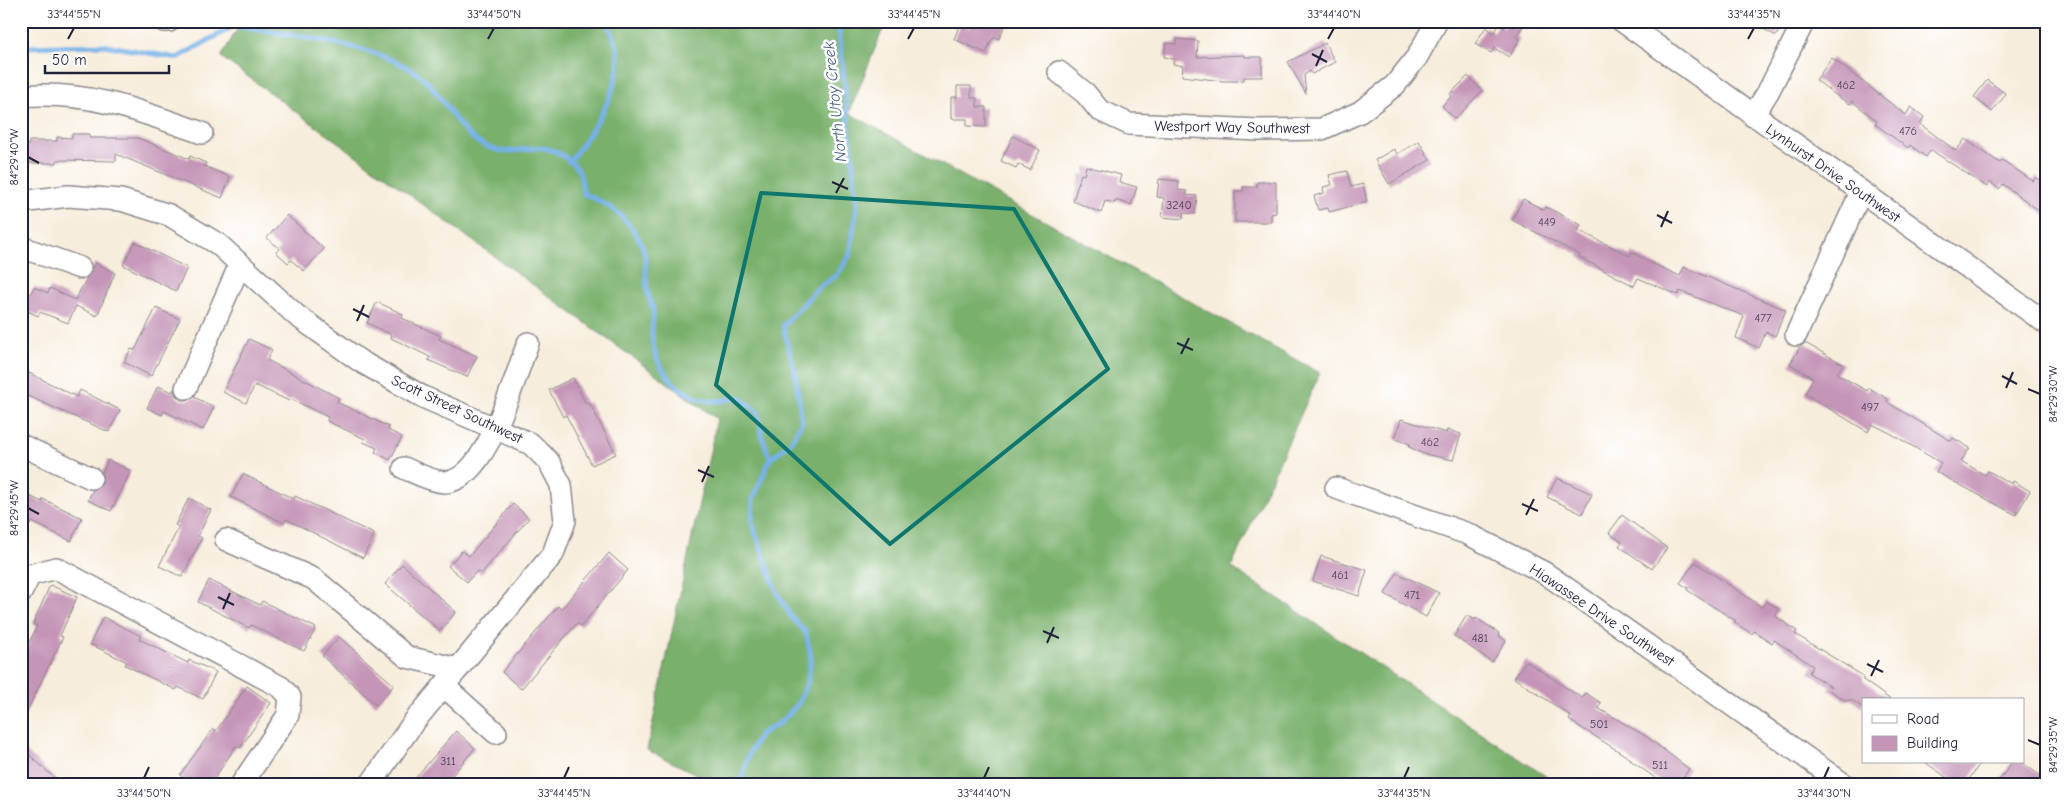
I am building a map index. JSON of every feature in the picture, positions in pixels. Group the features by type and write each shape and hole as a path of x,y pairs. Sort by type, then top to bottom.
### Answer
{"street":[{"path":"164,21 169,21"},
{"name":"Westport Way Southwest","path":"1059,72 1086,94 1099,110 1129,124 1259,130 1322,129 1360,112 1395,85 1417,57 1437,21"},
{"name":"Lynhurst Drive Southwest","path":"1622,21 2046,323"},
{"path":"1753,116 1768,92 1804,21"},
{"path":"21,96 72,96 118,104 202,133"},
{"path":"1796,335 1861,192"},
{"name":"Scott Street Southwest","path":"21,202 68,196 121,200 168,215 218,244 296,315 360,361 423,396 531,444 549,462 562,486 565,521 553,554 413,723 370,785"},
{"path":"21,247 80,268"},
{"path":"186,388 240,264"},
{"path":"404,468 429,479 445,482 466,474 480,457 495,428 528,343"},
{"path":"21,445 91,478"},
{"name":"Hiawassee Drive Southwest","path":"1336,488 1468,534 1545,572 1845,785"},
{"path":"226,540 314,579 408,657 458,669"},
{"path":"21,592 30,575 56,568 280,687 290,697 288,715 241,785"},
{"path":"444,686 496,733"}],"highlighted area":[{"path":"761,193 1014,209 1108,369 890,544 716,385"}],"green space":[{"path":"242,21 886,21 849,113 1320,373 1231,567 1559,785 719,785 647,750 717,419 221,57"}],"building":[{"path":"973,21 995,21 1005,25 999,39 995,37 991,41 986,53 954,39 960,24 970,28"},
{"path":"1509,21 1515,21 1523,26 1516,36 1520,39 1509,57 1494,48 1491,53 1475,44 1486,27 1494,33 1499,25 1504,28"},
{"path":"1749,21 1784,21 1776,36"},
{"path":"1177,39 1198,41 1197,57 1245,55 1245,57 1262,57 1262,77 1244,77 1244,80 1223,81 1182,76 1183,66 1173,64 1174,59 1164,57 1166,43 1176,44"},
{"path":"1325,43 1335,62 1312,74 1310,71 1304,75 1306,94 1288,62"},
{"path":"1832,58 1906,115 1911,107 1924,117 1920,124 1956,151 1965,139 2000,163 2002,160 2033,181 2036,177 2046,184 2046,216 2003,184 1999,189 1990,182 1987,187 1931,150 1926,157 1910,145 1908,148 1875,124 1877,121 1852,101 1850,104 1837,96 1816,80"},
{"path":"1468,76 1482,91 1455,119 1442,106 1452,96 1450,94"},
{"path":"1987,80 2006,94 1992,112 1974,97"},
{"path":"957,86 971,86 971,98 977,98 977,107 986,107 986,127 967,126 967,119 951,119 951,97 957,97"},
{"path":"72,134 89,134 89,138 138,138 189,159 190,156 206,163 204,166 230,177 222,198 116,154 116,161 57,160 57,163 21,163 21,145 29,145 29,141 57,141 57,137 72,138"},
{"path":"1013,136 1040,150 1030,170 1018,164 1016,168 1001,161"},
{"path":"1419,141 1430,160 1389,184 1375,160 1394,149 1397,154"},
{"path":"1086,166 1121,175 1119,182 1137,187 1131,205 1115,200 1115,203 1105,201 1101,213 1073,201 1081,174 1084,175"},
{"path":"1347,171 1351,187 1363,184 1367,202 1329,212 1328,208 1318,210 1314,196 1324,193 1323,187 1332,185 1329,175"},
{"path":"1159,179 1179,181 1178,190 1187,191 1186,195 1197,196 1195,214 1183,213 1183,219 1162,217 1164,198 1157,197"},
{"path":"1257,182 1276,182 1276,213 1271,214 1271,222 1235,222 1235,191 1243,191 1243,187 1257,187"},
{"path":"1523,199 1544,210 1546,207 1581,225 1578,230 1630,256 1632,252 1680,276 1684,267 1786,310 1775,336 1766,332 1759,348 1736,338 1744,316 1680,291 1678,295 1638,278 1634,286 1579,257 1580,255 1512,220"},
{"path":"287,215 324,249 304,271 291,260 288,263 276,252 280,249 267,238"},
{"path":"135,242 187,268 176,291 123,265"},
{"path":"95,263 115,273 97,316 76,306 68,323 40,312 38,316 23,309 34,287 48,293 50,288 75,300"},
{"path":"377,302 403,314 402,318 441,336 439,339 477,356 467,377 428,360 430,357 391,338 392,335 367,323"},
{"path":"156,308 180,319 151,376 124,362 131,349 135,350"},
{"path":"249,339 272,350 267,360 339,398 337,402 389,427 388,430 402,437 390,460 375,452 377,448 363,442 365,439 327,421 328,417 291,399 289,401 255,385 246,403 223,392"},
{"path":"1805,343 1843,364 1837,374 1867,391 1869,388 1888,399 1887,402 1951,441 1953,438 1970,448 1961,461 1985,475 1988,471 2012,484 2013,481 2030,491 2016,515 1936,472 1941,463 1890,433 1872,424 1868,432 1805,394 1813,378 1790,364 1800,347"},
{"path":"21,369 77,397 80,390 120,410 109,432 21,393"},
{"path":"573,378 586,404 589,402 616,454 592,465 566,415 563,417 549,390"},
{"path":"158,386 172,392 174,389 176,396 181,400 188,400 194,397 214,407 203,430 164,411 162,415 147,408"},
{"path":"1401,419 1446,433 1447,430 1461,434 1453,460 1424,454 1409,447 1410,444 1395,439"},
{"path":"108,460 131,471 111,511 88,500 93,490 102,484 102,473"},
{"path":"243,474 294,499 295,496 374,534 363,558 286,519 284,523 231,497"},
{"path":"1557,478 1592,494 1582,514 1547,497"},
{"path":"21,492 42,502 43,499 82,518 71,541 32,522 30,525 21,521"},
{"path":"189,498 211,510 198,536 202,538 182,577 159,566 179,527 175,525"},
{"path":"513,504 529,518 481,574 477,571 467,582 448,566 462,551 469,556"},
{"path":"1622,515 1667,548 1652,569 1619,546 1622,542 1609,533"},
{"path":"609,553 628,570 581,626 577,623 521,689 502,672 558,606 561,609"},
{"path":"1321,556 1367,570 1359,596 1313,581"},
{"path":"1695,562 1762,607 1766,601 1779,609 1775,616 1797,631 1795,634 1863,676 1863,680 1888,698 1862,698 1862,707 1852,700 1845,700 1829,690 1831,687 1809,673 1813,666 1774,640 1772,643 1754,631 1752,634 1734,622 1736,621 1687,590 1688,588 1680,583"},
{"path":"402,564 456,612 440,631 385,584"},
{"path":"1397,573 1439,593 1426,617 1385,594"},
{"path":"209,580 260,605 262,601 316,628 304,651 251,625 249,628 198,602"},
{"path":"50,585 77,597 60,636 63,637 21,723 21,660 37,626 33,624"},
{"path":"1467,615 1475,620 1476,618 1499,633 1498,635 1506,641 1492,662 1454,636"},
{"path":"103,617 141,636 139,639 188,663 189,660 216,672 203,699 178,687 176,690 125,665 127,662 90,644"},
{"path":"339,637 394,685 376,705 322,656"},
{"path":"1526,661 1582,698 1586,693 1601,703 1598,708 1647,737 1689,769 1678,785 1665,785 1631,759 1569,720 1571,716 1514,678"},
{"path":"247,686 271,703 240,748 236,746 210,785 179,785 184,778 180,775 213,729 216,731"},
{"path":"456,731 475,748 444,785 409,785"},
{"path":"21,747 62,785 21,785"},
{"path":"1928,764 1980,764 1965,785 1957,785"},
{"path":"2011,764 2024,764 2041,776 2035,785 1996,785"}],"waterway":[{"path":"569,162 602,113 617,75 618,56 615,38 604,21"},
{"name":"North Utoy Creek","path":"740,785 748,756 760,734 781,722 798,704 808,681 811,657 806,633 790,615 777,593 752,523 753,499 770,459 790,443 802,422 795,373 783,326 817,289 837,275 850,255 857,206 838,21"},
{"path":"21,47 104,45 177,58 234,26 359,49 405,66 423,78 432,87 460,126 478,142 502,151 535,148 547,149 560,154 576,167 581,177 584,194 601,202 622,217 634,231 642,245 645,257 647,288 653,310 652,337 654,349 664,371 680,388 700,399 715,401 739,397 758,412 762,436 770,459"}]}
